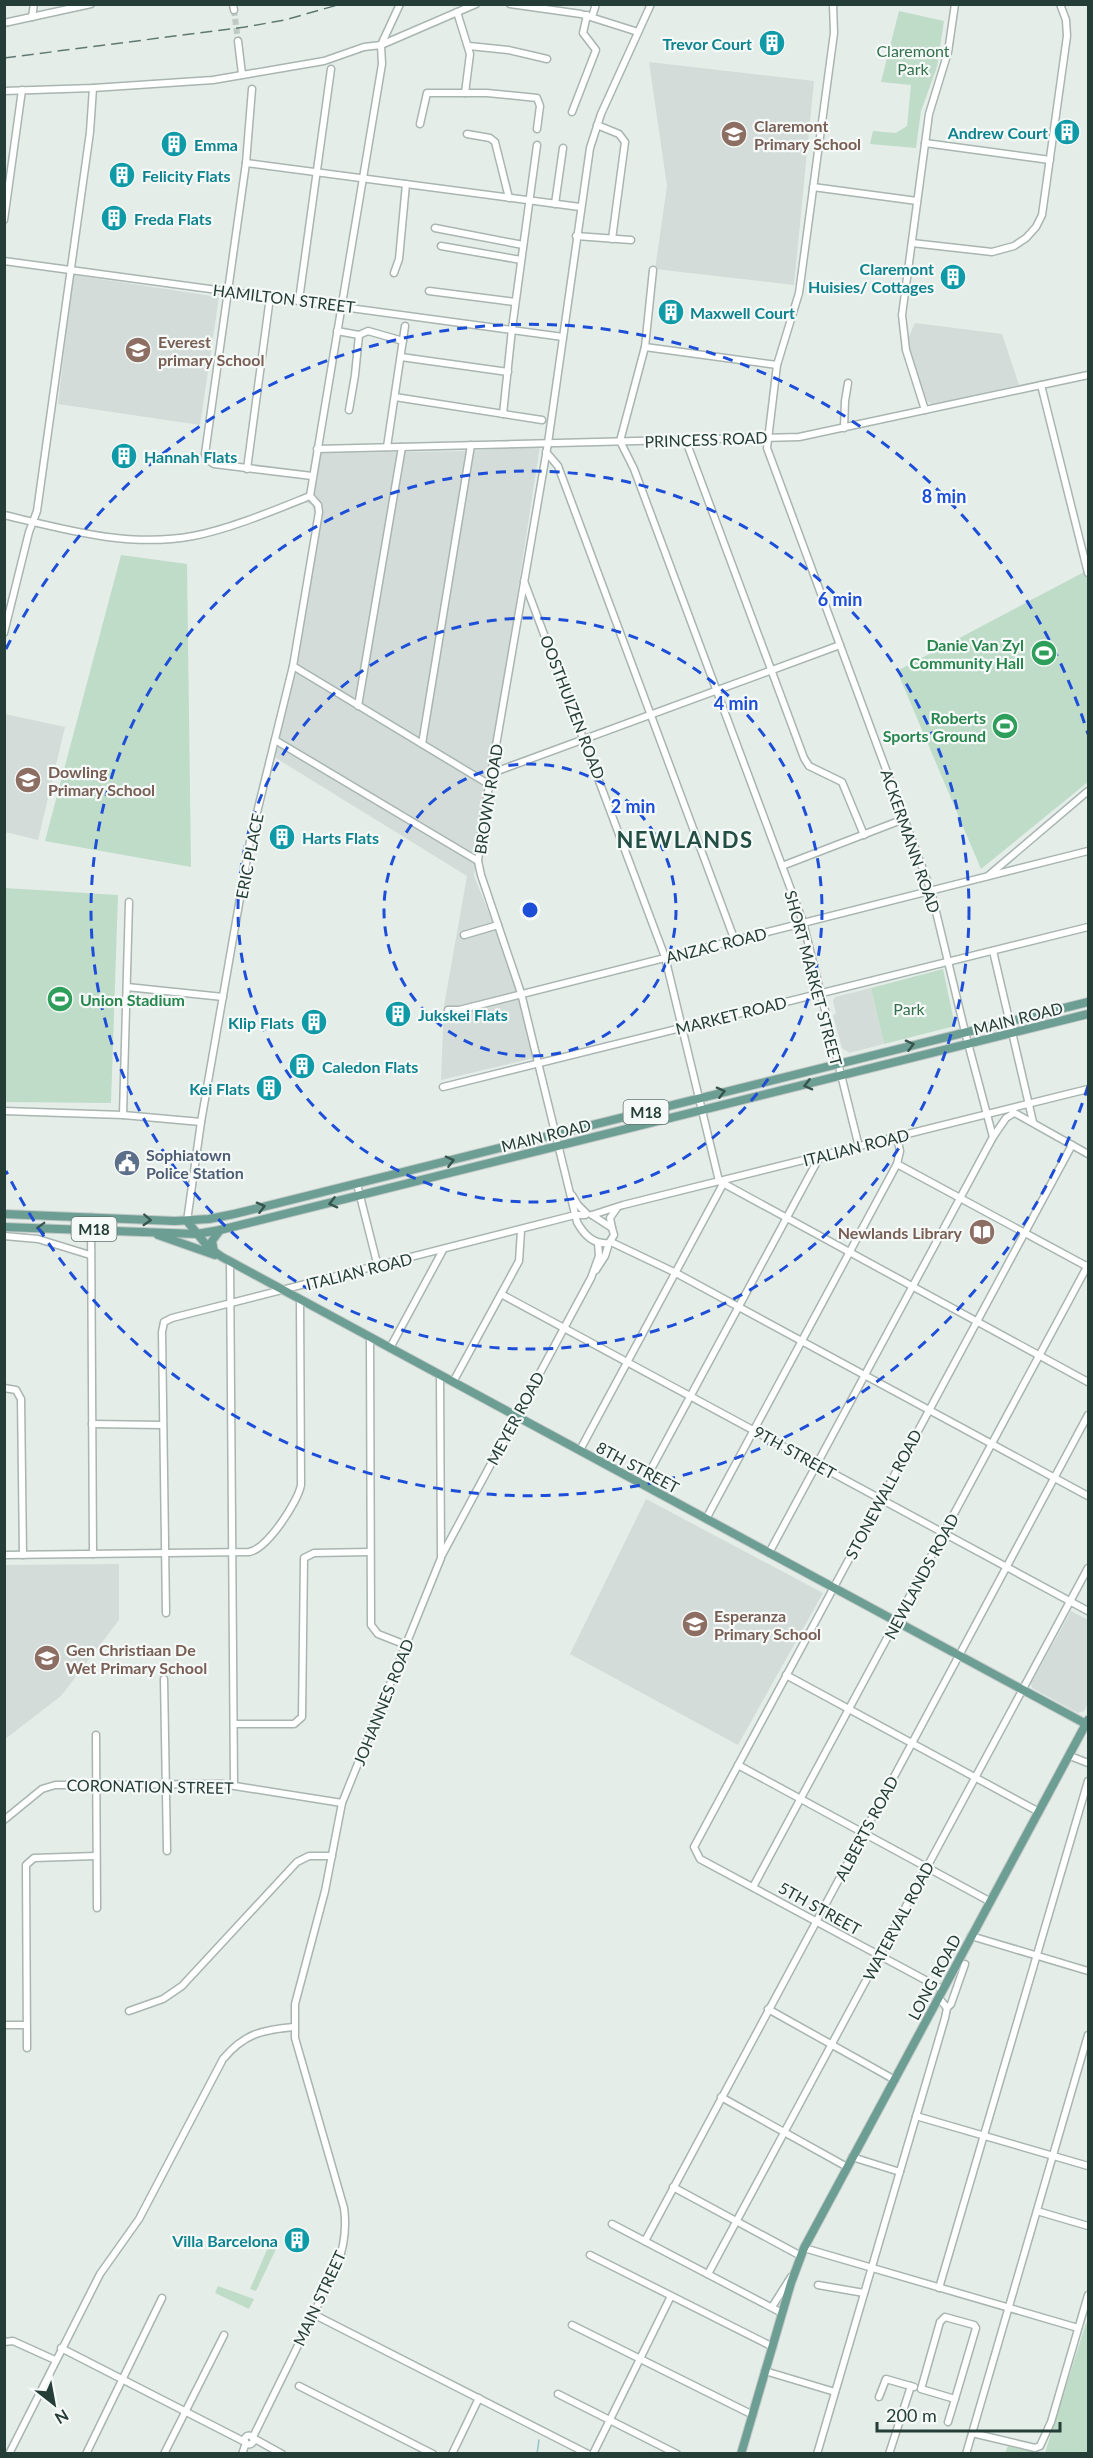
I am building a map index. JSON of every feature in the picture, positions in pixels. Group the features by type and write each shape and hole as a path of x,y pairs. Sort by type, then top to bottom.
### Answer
{"main road":[{"name":"MAIN ROAD","path":"4,1214 187,1221 234,1214 1089,1002"},
{"name":"MAIN ROAD","path":"4,1227 197,1234 220,1230 1089,1014"},
{"name":"8TH STREET","path":"187,1221 214,1252 222,1257 1087,1722"},
{"path":"214,1252 212,1241 220,1230"},
{"path":"152,1232 222,1257"},
{"name":"LONG ROAD","path":"802,2252 989,1900 1087,1722"},
{"path":"741,2454 794,2272 802,2252"}],"street":[{"path":"32,17 34,4"},
{"path":"4,23 91,4"},
{"path":"4,514 105,538 124,540 178,538 209,532 310,496 382,64 381,45 400,4"},
{"path":"4,90 93,88 205,81 324,61 364,46 381,45 476,4"},
{"path":"510,4 590,16 638,32"},
{"path":"572,112 596,50 583,33 596,4"},
{"name":"BROWN ROAD","path":"583,1232 575,1215 522,993 478,861 548,443 590,148 597,125 651,4"},
{"name":"ACKERMANN ROAD","path":"833,4 834,33 799,293 777,365 768,452 931,891 993,1137"},
{"path":"925,410 906,351 902,325 925,143 932,103 948,52 955,4"},
{"path":"912,243 992,252 1014,246 1036,227 1042,215 1067,36 1060,4"},
{"path":"457,12 470,54 465,93"},
{"path":"238,41 242,74"},
{"path":"469,46 508,50 547,59"},
{"path":"299,300 331,69"},
{"path":"5,629 33,522 38,512 90,132 93,88"},
{"path":"252,89 246,163 206,458 214,464 312,476"},
{"path":"4,220 22,90"},
{"path":"420,124 427,93 511,94 537,98 540,106 537,129"},
{"path":"597,125 619,134 625,142 612,239"},
{"path":"467,134 490,138 495,142 509,198"},
{"path":"925,143 1050,160"},
{"path":"503,414 515,302 537,145"},
{"path":"555,204 563,148"},
{"path":"246,163 580,207"},
{"path":"394,273 399,259 406,184"},
{"path":"813,187 917,201"},
{"path":"435,228 523,245"},
{"path":"576,236 631,240"},
{"path":"441,246 521,260"},
{"name":"HAMILTON STREET","path":"4,261 341,305 563,337"},
{"path":"621,441 645,347 653,270"},
{"path":"429,291 515,302"},
{"path":"247,469 270,297"},
{"path":"387,447 405,326"},
{"path":"337,331 358,335 368,331 403,341"},
{"path":"349,410 358,335"},
{"path":"645,347 777,365"},
{"path":"401,357 508,372"},
{"name":"PRINCESS ROAD","path":"317,449 807,436 1089,375"},
{"path":"844,428 848,383"},
{"path":"1041,385 1089,573"},
{"path":"395,397 542,420"},
{"name":"SHORT MARKET STREET","path":"621,441 634,469 803,922 859,1147"},
{"path":"686,441 806,763 842,782 864,835"},
{"path":"422,744 471,445"},
{"path":"358,706 402,447"},
{"path":"546,452 558,466 735,941"},
{"name":"ERIC PLACE","path":"187,1221 201,1122 250,841 292,666 319,513 318,505 310,496"},
{"name":"OOSTHUIZEN ROAD","path":"524,579 665,957 721,1183"},
{"path":"492,773 840,645"},
{"path":"292,666 490,785"},
{"path":"275,740 478,861"},
{"path":"987,877 1089,791"},
{"path":"782,866 904,819"},
{"name":"ANZAC ROAD","path":"448,1010 459,1010 1089,851"},
{"path":"123,1115 129,902"},
{"path":"464,935 498,925"},
{"name":"MARKET ROAD","path":"442,1087 1089,927"},
{"path":"993,951 1033,1122"},
{"path":"127,987 223,997"},
{"name":"ITALIAN ROAD","path":"545,1225 575,1215 588,1215 897,1137 1011,1111 1089,1089"},
{"path":"4,1111 123,1115 201,1122"},
{"path":"770,1553 1005,1118 1011,1111 1089,1154"},
{"path":"706,1519 897,1164 900,1151 897,1137"},
{"name":"STONEWALL ROAD","path":"696,1843 1072,1145"},
{"path":"643,1485 820,1156"},
{"path":"897,1164 1088,1266"},
{"name":"BROWN ROAD","path":"567,1183 578,1205 588,1215"},
{"path":"580,1450 676,1273 721,1183 1089,1382"},
{"path":"357,1184 378,1267"},
{"path":"613,1232 611,1215 623,1205"},
{"path":"578,1224 588,1215 613,1232 630,1250"},
{"path":"91,1216 93,1554"},
{"name":"ITALIAN ROAD","path":"162,1425 162,1332 164,1322 172,1318 521,1230 568,1222 583,1232"},
{"path":"453,1382 519,1261 521,1230"},
{"path":"583,1232 598,1243 610,1243 630,1250 676,1273 1089,1496"},
{"name":"MEYER ROAD","path":"441,1558 564,1327 591,1278 602,1263 613,1232"},
{"path":"4,1236 38,1239 90,1255"},
{"name":"MEYER ROAD","path":"591,1278 598,1256 598,1243"},
{"path":"390,1348 443,1250"},
{"path":"230,1261 234,1785"},
{"name":"NEWLANDS ROAD","path":"753,1887 1088,1266"},
{"name":"9TH STREET","path":"501,1293 1089,1611"},
{"path":"4,1555 233,1552 254,1551 261,1547 293,1506 300,1493 302,1472 300,1299"},
{"path":"369,1337 372,1628 378,1634 406,1645"},
{"name":"JOHANNES ROAD","path":"294,2026 295,2004 319,1913 342,1803 441,1558 440,1375"},
{"path":"8,1388 19,1394 22,1405 23,1555"},
{"name":"ALBERTS ROAD","path":"645,2241 1089,1415"},
{"path":"92,1424 162,1425 166,1612"},
{"path":"234,1725 294,1724 302,1717 304,1558 314,1552 370,1552"},
{"name":"WATERVAL ROAD","path":"708,2274 1089,1568"},
{"path":"786,1675 1039,1812"},
{"path":"164,1678 167,1851"},
{"path":"96,1735 98,1908"},
{"path":"1070,1756 1089,1763"},
{"path":"738,1765 989,1900"},
{"path":"939,2288 1089,1781"},
{"name":"CORONATION STREET","path":"4,1820 46,1787 96,1784 234,1785 342,1803"},
{"name":"5TH STREET","path":"696,1843 694,1851 700,1859 942,1989"},
{"path":"27,2048 26,1871 28,1861 39,1858 96,1856"},
{"path":"129,2011 163,1999 182,1986 297,1862 309,1856 332,1856"},
{"path":"971,1936 1089,1971"},
{"path":"817,2454 947,2008 951,2004 965,1964"},
{"path":"938,1997 947,2008"},
{"path":"768,2009 895,2080"},
{"path":"4,2025 26,2025"},
{"path":"9,2454 61,2348 104,2268 139,2219 223,2059 240,2041 252,2035 274,2028 294,2026"},
{"name":"MAIN STREET","path":"243,2454 341,2256 346,2227 339,2189 302,2063 294,2026"},
{"path":"966,2454 1089,2035"},
{"path":"721,2097 847,2167"},
{"path":"916,2116 1089,2166"},
{"path":"852,2157 900,2172"},
{"path":"673,2187 737,2222 802,2252 872,2267 1078,2328"},
{"path":"1038,2211 1089,2226"},
{"path":"612,2224 782,2313"},
{"path":"590,2255 772,2347"},
{"path":"772,2307 794,2272"},
{"path":"818,2285 864,2294"},
{"path":"972,2433 1035,2448 1040,2446 1051,2422 1089,2295"},
{"path":"313,2314 591,2454 642,2358 671,2296"},
{"path":"86,2454 162,2298"},
{"path":"921,2388 941,2319 945,2317 974,2325 976,2328 948,2422"},
{"path":"572,2325 753,2415"},
{"path":"164,2454 224,2335"},
{"path":"4,2342 13,2341 55,2360"},
{"path":"61,2348 237,2438 262,2443 282,2454"},
{"path":"765,2371 835,2392"},
{"path":"879,2397 886,2379 955,2399"},
{"path":"299,2386 432,2454"},
{"path":"891,2454 911,2386"},
{"path":"558,2394 677,2454"},
{"path":"452,2454 479,2398"}],"shaded area":[{"name":"Claremont Primary School","path":"649,62 814,81 794,285 655,269 667,186"},
{"name":"Everest primary School","path":"73,275 219,297 200,425 58,404"},
{"path":"915,323 1002,334 1019,385 933,405 925,400 907,341"},
{"path":"540,446 474,876 519,988 534,1058 441,1080 444,1006 467,876 271,755 318,523 312,505 306,502 318,453 468,451"},
{"name":"Dowling Primary School","path":"5,714 65,727 38,840 5,832"},
{"path":"871,988 884,1044 849,1053 842,1048 833,1015 836,1014 833,1001 835,997"},
{"name":"Esperanza Primary School","path":"646,1499 823,1593 738,1745 570,1654"},
{"name":"Gen Christiaan De Wet Primary School","path":"119,1564 119,1620 61,1696 5,1739 5,1565"},
{"path":"1071,1611 1088,1620 1088,1703 1084,1711 1078,1713 1032,1688 1031,1684"}],"green space":[{"name":"Claremont Park","path":"899,11 944,21 937,67 921,111 916,148 870,144 873,131 896,133 907,126 911,85 881,82"},
{"path":"121,555 187,564 191,867 45,841"},
{"name":"Roberts Sports Ground","path":"1086,571 1088,578 1088,782 981,869 897,671"},
{"name":"Union Stadium","path":"5,888 118,895 111,1103 5,1102"},
{"name":"Park","path":"943,969 955,1026 884,1044 871,988"},
{"path":"269,2245 276,2249 256,2291 250,2289"},
{"path":"218,2286 254,2299 249,2309 215,2293"},
{"path":"1086,2323 1088,2324 1088,2453 1045,2453"},
{"path":"1008,2446 1041,2453 1005,2453"}],"waterway":[{"path":"537,2454 539,2440"}],"tunnel":[{"path":"234,10 238,41"}],"railway":[{"path":"4,58 245,27 285,20 341,4"}],"place":[{"name":"Trevor Court","path":"772,43"},
{"name":"Andrew Court","path":"1067,132"},
{"name":"Claremont Primary School","path":"734,134"},
{"name":"Emma","path":"174,144"},
{"name":"Felicity Flats","path":"122,175"},
{"name":"Freda Flats","path":"114,218"},
{"name":"Claremont Huisies/ Cottages","path":"953,277"},
{"name":"Maxwell Court","path":"671,312"},
{"name":"Everest primary School","path":"138,350"},
{"name":"Hannah Flats","path":"124,456"},
{"name":"Danie Van Zyl Community Hall","path":"1044,653"},
{"name":"Roberts Sports Ground","path":"1005,726"},
{"name":"Dowling Primary School","path":"28,780"},
{"name":"Harts Flats","path":"282,837"},
{"name":"Union Stadium","path":"60,999"},
{"name":"Jukskei Flats","path":"398,1014"},
{"name":"Klip Flats","path":"314,1022"},
{"name":"Caledon Flats","path":"302,1066"},
{"name":"Kei Flats","path":"269,1088"},
{"name":"Sophiatown Police Station","path":"127,1163"},
{"name":"Newlands Library","path":"982,1232"},
{"name":"Esperanza Primary School","path":"695,1624"},
{"name":"Gen Christiaan De Wet Primary School","path":"47,1658"},
{"name":"Villa Barcelona","path":"297,2240"}],"district":[{"name":"NEWLANDS","path":"685,839"}]}
